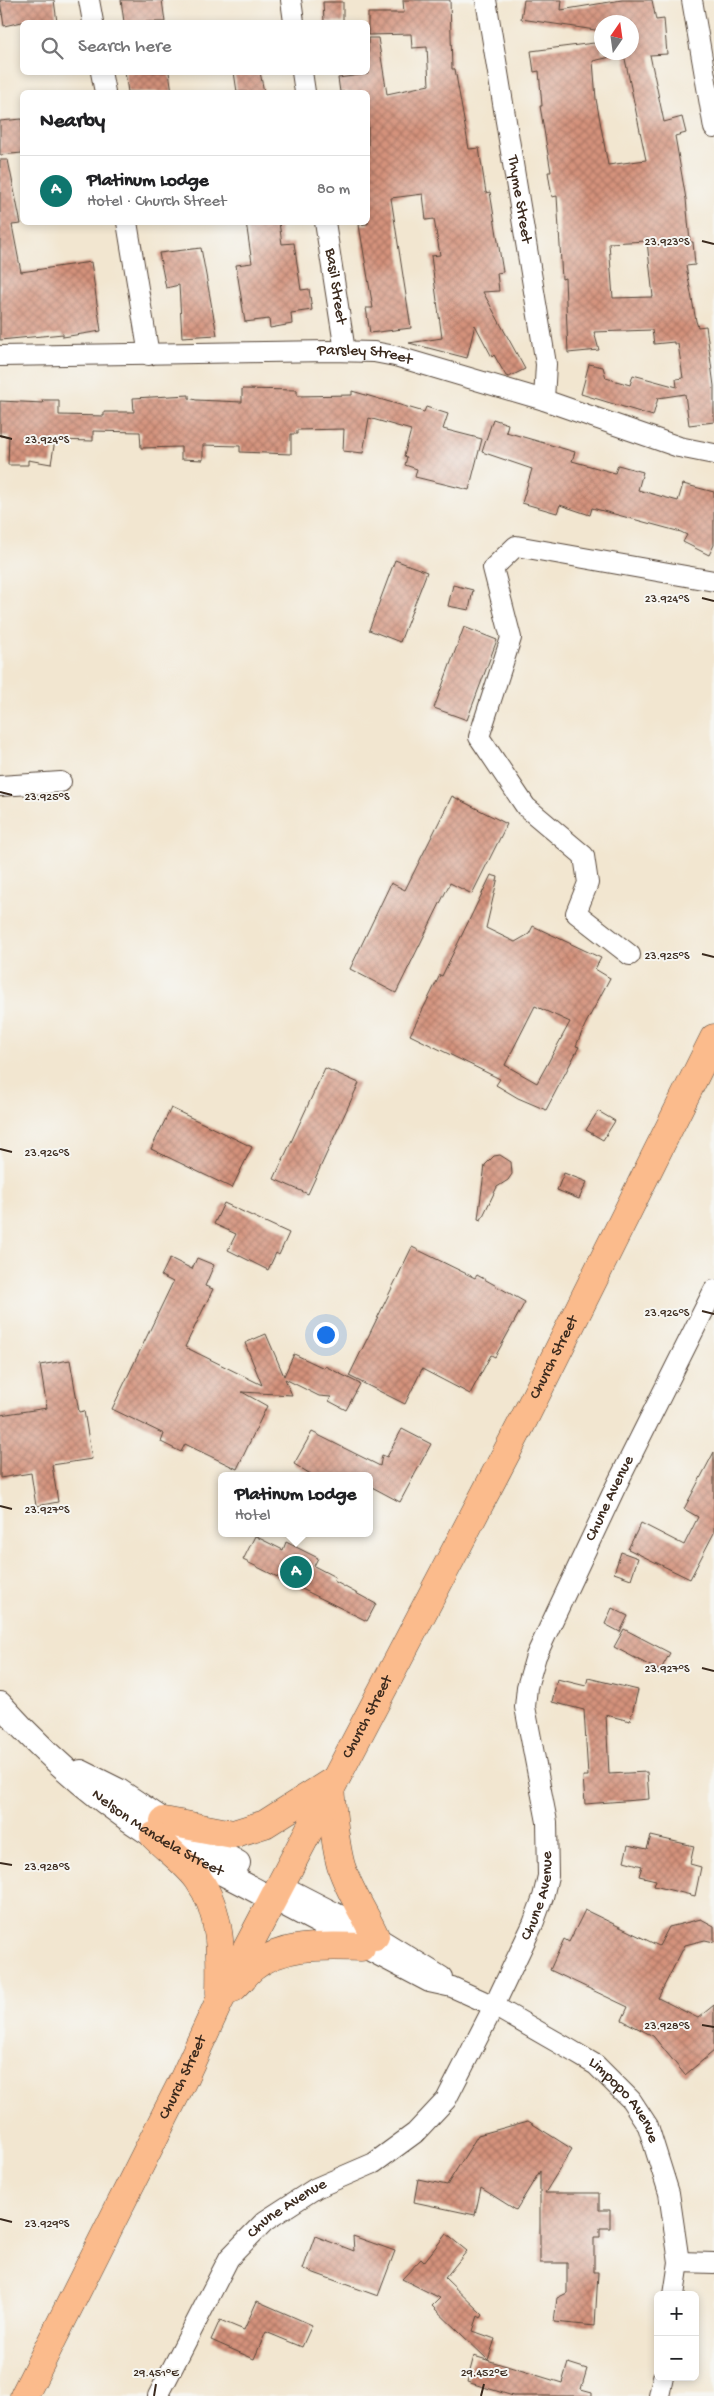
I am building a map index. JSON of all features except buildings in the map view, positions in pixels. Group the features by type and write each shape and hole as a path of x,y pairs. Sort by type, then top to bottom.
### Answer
{"main road":[{"name":"Church Street","path":"24,2396 183,2080 219,2002 277,1893 331,1785 523,1422 714,1038"},
{"path":"159,1828 233,1834 265,1824 331,1785 336,1848 357,1903 368,1942 305,1947 274,1956 253,1968 219,2002"},
{"path":"159,1828 209,1897 221,1950 219,2002"}],"street":[{"path":"89,0 93,20"},
{"path":"291,0 294,20"},
{"name":"Thyme Street","path":"486,0 546,364 544,400"},
{"path":"692,0 714,128"},
{"path":"102,75 105,90"},
{"path":"302,75 305,90"},
{"path":"128,225 150,355"},
{"name":"Basil Street","path":"325,225 345,351"},
{"name":"Parsley Street","path":"0,356 374,352 395,356 544,400 679,447 714,454"},
{"path":"630,955 576,913 588,883 584,856 526,807 479,738 511,638 493,568 516,546 714,581"},
{"path":"0,786 61,782"},
{"name":"Chune Avenue","path":"158,2396 229,2258 264,2220 316,2188 374,2163 416,2133 446,2100 494,2006 533,1924 543,1898 548,1876 547,1822 525,1707 527,1687 536,1656 615,1488 714,1290"},
{"name":"Nelson Mandela Street","path":"0,1704 51,1757 103,1801 159,1828 277,1893"},
{"name":"Limpopo Avenue","path":"277,1893 368,1942 429,1982 452,1987 494,2006 596,2065 631,2100 648,2126 669,2193 679,2262 675,2291"},
{"path":"679,2262 714,2263"},
{"path":"659,2396 662,2381"}],"place":[{"name":"Platinum Lodge","path":"296,1572"}]}
